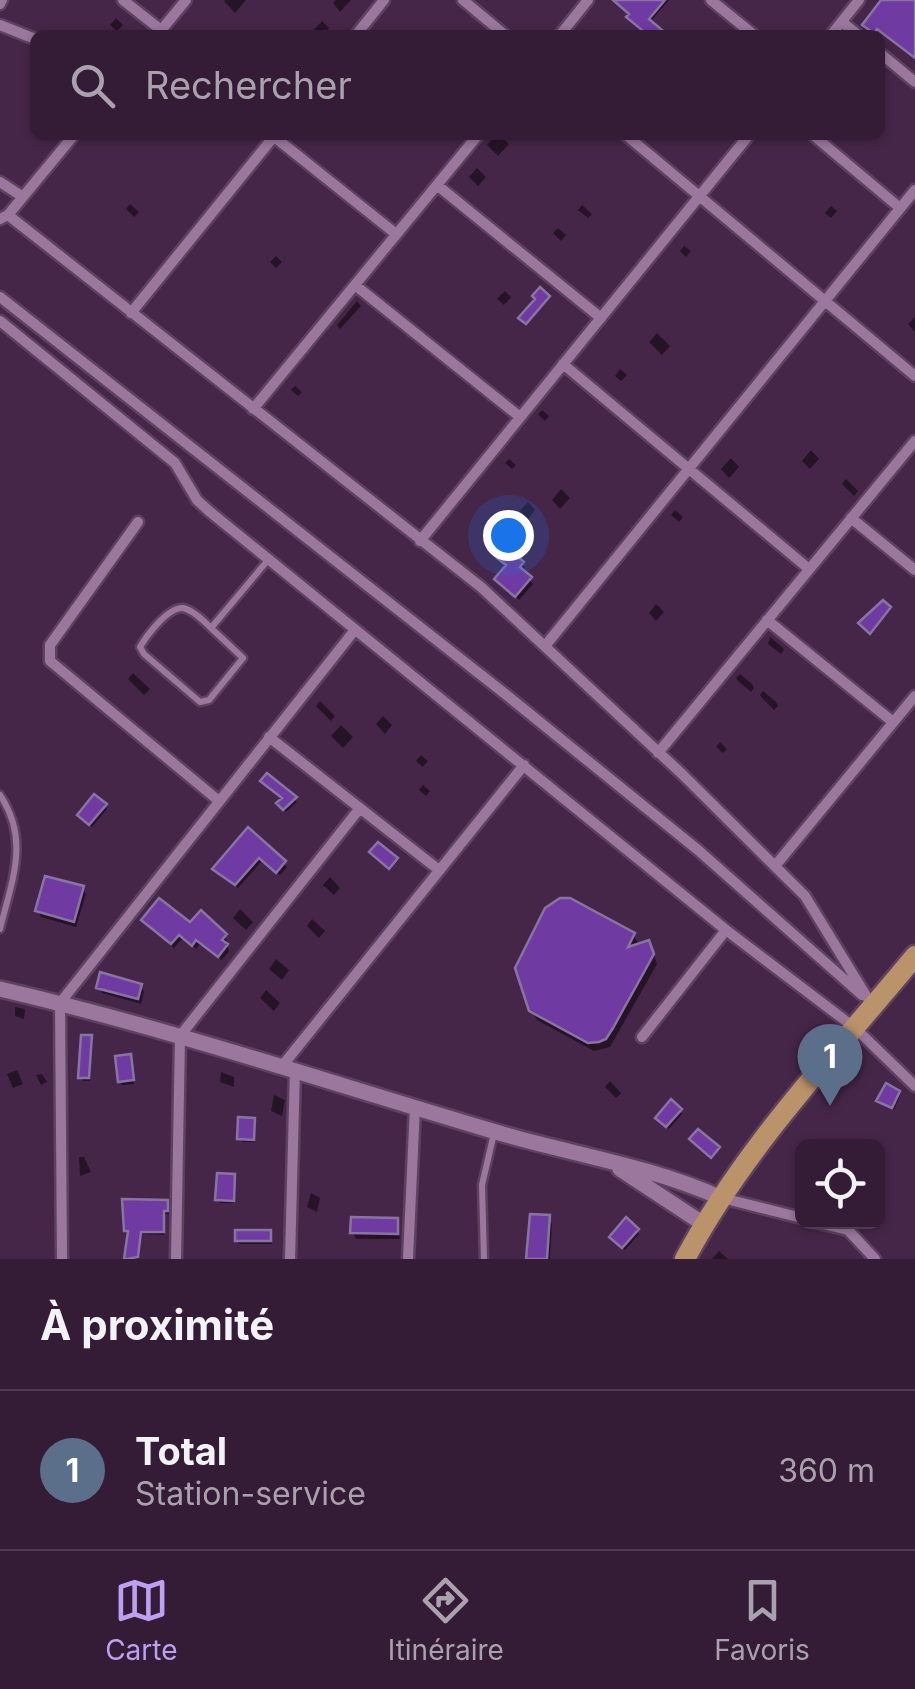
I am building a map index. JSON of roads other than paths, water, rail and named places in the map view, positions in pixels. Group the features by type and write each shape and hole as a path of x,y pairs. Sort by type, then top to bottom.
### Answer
{"main road":[{"path":"684,1259 721,1198 873,1003 915,956"}],"street":[{"path":"123,0 157,30"},
{"path":"161,30 186,0"},
{"path":"360,30 384,0"},
{"path":"464,0 500,30"},
{"path":"564,30 588,0"},
{"path":"711,0 748,30"},
{"path":"835,30 859,0"},
{"path":"842,22 852,30"},
{"path":"0,25 30,37"},
{"path":"885,58 915,82"},
{"path":"70,140 4,217 481,587 805,896 873,1003"},
{"path":"131,313 271,140"},
{"path":"279,140 396,234"},
{"path":"253,410 474,140"},
{"path":"632,140 915,376"},
{"path":"420,541 745,140"},
{"path":"820,140 900,208"},
{"path":"0,182 22,197"},
{"path":"437,185 601,318"},
{"path":"545,646 915,190"},
{"path":"355,285 520,417"},
{"path":"0,298 534,717 698,850 873,1003"},
{"path":"0,322 174,463 197,500 268,560 726,930 855,1028 915,1086"},
{"path":"564,364 810,569"},
{"path":"658,753 915,441"},
{"path":"852,518 915,570"},
{"path":"138,522 50,644 50,661 219,800"},
{"path":"768,620 893,722"},
{"path":"62,1259 60,1002 354,630"},
{"path":"776,866 915,696"},
{"path":"269,737 439,870"},
{"path":"290,1259 289,1067 524,765"},
{"path":"176,1259 180,1036 360,808"},
{"path":"642,1038 726,930"},
{"path":"0,988 289,1067 495,1132 684,1181 721,1198 795,1216"},
{"path":"408,1259 415,1106"},
{"path":"612,1164 705,1225"},
{"path":"844,1229 865,1244 875,1259"}],"lane":[{"path":"211,628 268,560"},
{"path":"180,608 190,610 211,628 240,653 242,662 209,700 200,702 140,647 172,611 180,608"},
{"path":"0,794 13,814 18,842 0,929"},
{"path":"484,1259 482,1185 495,1132"}],"place":[{"name":"Total","path":"830,1106"}]}
